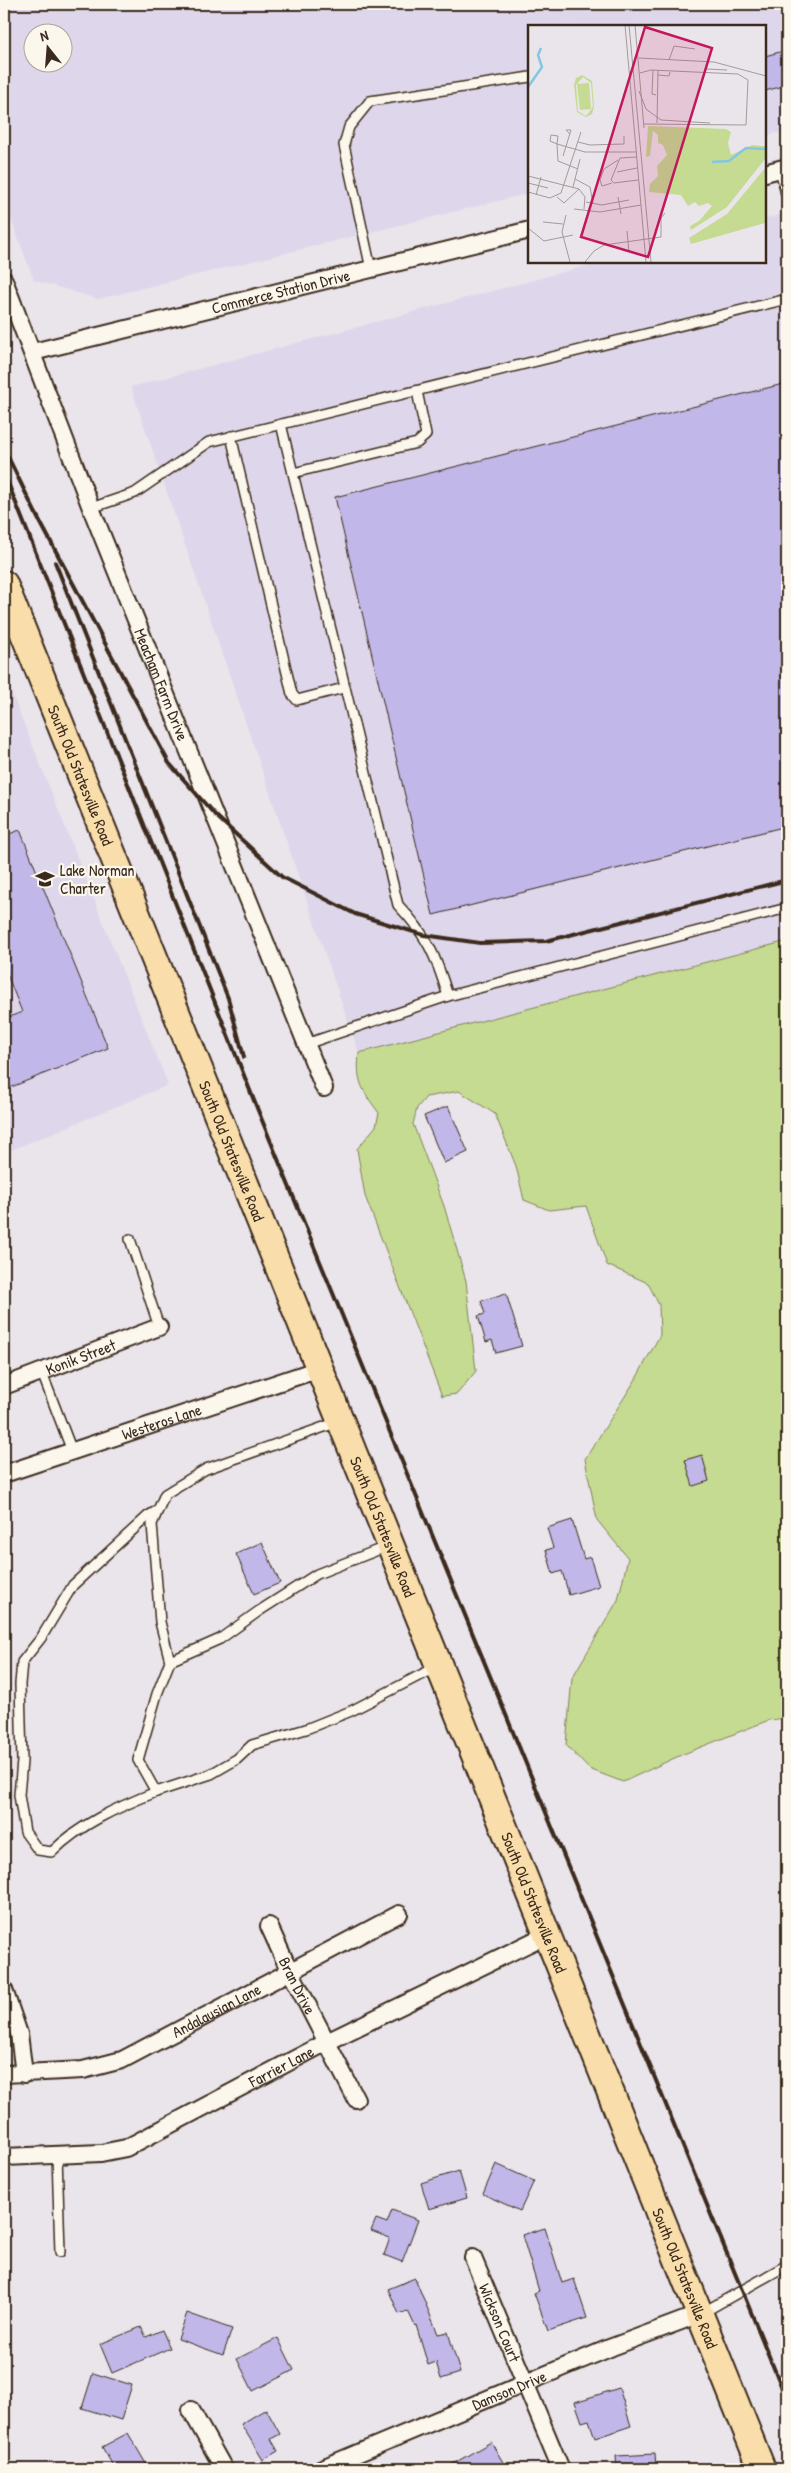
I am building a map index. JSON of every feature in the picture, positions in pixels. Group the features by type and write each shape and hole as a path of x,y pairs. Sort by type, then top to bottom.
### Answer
{"main road":[{"name":"South Old Statesville Road","path":"4,584 762,2469"}],"street":[{"name":"Commerce Station Drive","path":"32,352 528,230"},
{"name":"Meacham Farm Drive","path":"4,280 91,508 324,1088"},
{"name":"Konik Street","path":"5,1382 42,1372 159,1326"},
{"name":"Westeros Lane","path":"4,1474 319,1369"},
{"name":"Andalausian Lane","path":"4,2074 83,2070 122,2060 399,1914"},
{"name":"Bran Drive","path":"269,1926 290,1972 356,2099"},
{"name":"Farrier Lane","path":"4,2158 102,2153 126,2148 326,2042 548,1934"},
{"path":"4,1990 19,2034 24,2074"},
{"name":"Wickson Court","path":"473,2258 562,2469"},
{"name":"Damson Drive","path":"320,2469 612,2347 700,2314"},
{"path":"192,2410 224,2469"}],"lane":[{"path":"371,269 344,145 349,127 370,101 528,77"},
{"path":"777,170 787,198"},
{"path":"91,508 135,493 210,442 787,299"},
{"path":"293,473 418,443 426,435 417,391"},
{"path":"281,424 398,905 424,935 437,961 448,996"},
{"path":"231,436 292,694 298,700 344,688"},
{"path":"306,1044 448,996 787,908"},
{"path":"130,1239 159,1326"},
{"path":"42,1372 72,1452"},
{"path":"156,1792 138,1760 157,1694 170,1661 160,1622 152,1524 165,1494 206,1469 340,1421"},
{"path":"158,1510 148,1516 73,1585 40,1638 22,1662 20,1684 22,1761 19,1795 25,1832 38,1850 52,1852 69,1835 130,1802 211,1774 237,1759 252,1745 306,1729 351,1711 439,1666"},
{"path":"170,1661 220,1639 259,1611 317,1574 390,1546"},
{"path":"57,2155 60,2252"},
{"path":"700,2314 787,2265"}],"shaded area":[{"path":"4,4 787,4 787,130 766,136 766,25 528,25 528,193 98,299 34,280 4,200"},
{"path":"787,213 787,941 359,1053 131,387 601,262 766,262 766,219"},
{"name":"Lake Norman Charter","path":"4,674 168,1085 4,1153"}],"green space":[{"path":"787,941 787,1718 769,1720 681,1755 623,1782 589,1769 566,1745 572,1678 618,1600 628,1558 597,1520 585,1459 636,1379 660,1335 659,1305 648,1283 607,1265 586,1206 549,1210 524,1200 516,1166 495,1114 459,1091 426,1097 417,1108 413,1124 444,1206 466,1281 476,1371 457,1394 442,1396 365,1196 357,1149 376,1126 379,1113 364,1092 358,1071 359,1053"}],"building":[{"path":"787,50 787,85 766,91 766,56"},
{"path":"787,383 787,826 433,915 335,497"},
{"path":"20,830 108,1048 4,1090 4,1019 22,1012 4,967 4,836"},
{"path":"448,1106 468,1152 444,1163 424,1116"},
{"path":"506,1293 522,1346 496,1353 492,1340 486,1342 478,1316 485,1314 481,1301"},
{"path":"702,1455 709,1481 693,1486 685,1460"},
{"path":"572,1520 584,1559 590,1557 599,1586 569,1595 562,1571 553,1574 546,1550 553,1548 547,1528"},
{"path":"262,1542 280,1583 254,1594 236,1554"},
{"path":"496,2164 534,2181 520,2211 483,2194"},
{"path":"459,2171 467,2198 429,2209 421,2183"},
{"path":"392,2210 418,2220 402,2262 384,2255 390,2238 371,2231 376,2219 387,2223"},
{"path":"545,2228 562,2283 574,2279 587,2318 548,2331 534,2293 539,2291 522,2235"},
{"path":"415,2278 438,2334 448,2332 460,2373 441,2379 436,2362 428,2365 416,2325 408,2311 399,2314 388,2289"},
{"path":"187,2313 232,2329 223,2355 178,2339"},
{"path":"141,2327 146,2337 162,2330 170,2348 112,2373 100,2344"},
{"path":"278,2338 294,2370 253,2391 237,2359"},
{"path":"93,2373 132,2385 121,2420 82,2408"},
{"path":"619,2388 631,2426 595,2438 589,2420 582,2422 575,2402"},
{"path":"266,2409 280,2434 271,2439 278,2451 263,2460 241,2424"},
{"path":"128,2433 149,2469 115,2469 102,2447"},
{"path":"491,2442 507,2469 444,2469"},
{"path":"655,2454 656,2469 617,2469 616,2456"}],"railway":[{"path":"4,449 39,520"},
{"path":"4,473 257,1108 787,2400"},
{"path":"36,514 169,763 215,815 282,877 355,914 424,935 480,943 546,941 787,880"},
{"path":"55,562 228,998 244,1057"}],"place":[{"name":"Lake Norman Charter","path":"45,879"}]}
